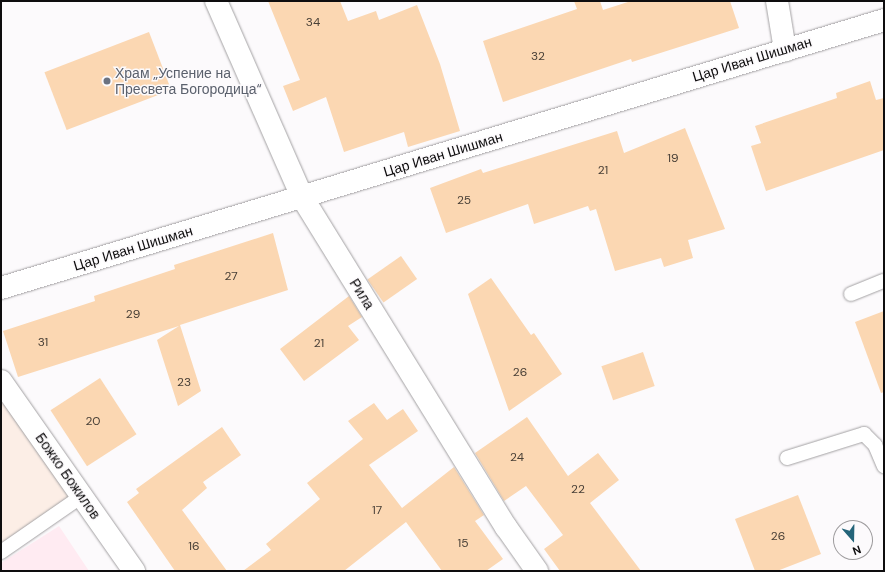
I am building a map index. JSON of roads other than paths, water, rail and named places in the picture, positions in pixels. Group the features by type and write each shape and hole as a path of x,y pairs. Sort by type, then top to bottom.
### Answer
{"street":[{"name":"Рила","path":"216,1 302,197 506,527 537,571"},
{"path":"778,1 785,50"},
{"name":"Цар Иван Шишман","path":"1,288 884,20"},
{"name":"Божко Божилов","path":"1,381 134,571"}],"lane":[{"path":"851,294 884,280"},
{"path":"787,458 864,434 875,446 884,466"},
{"path":"1,552 82,496"}],"place":[{"name":"Храм „Успение на Пресвета Богородица“","path":"107,81"}]}
